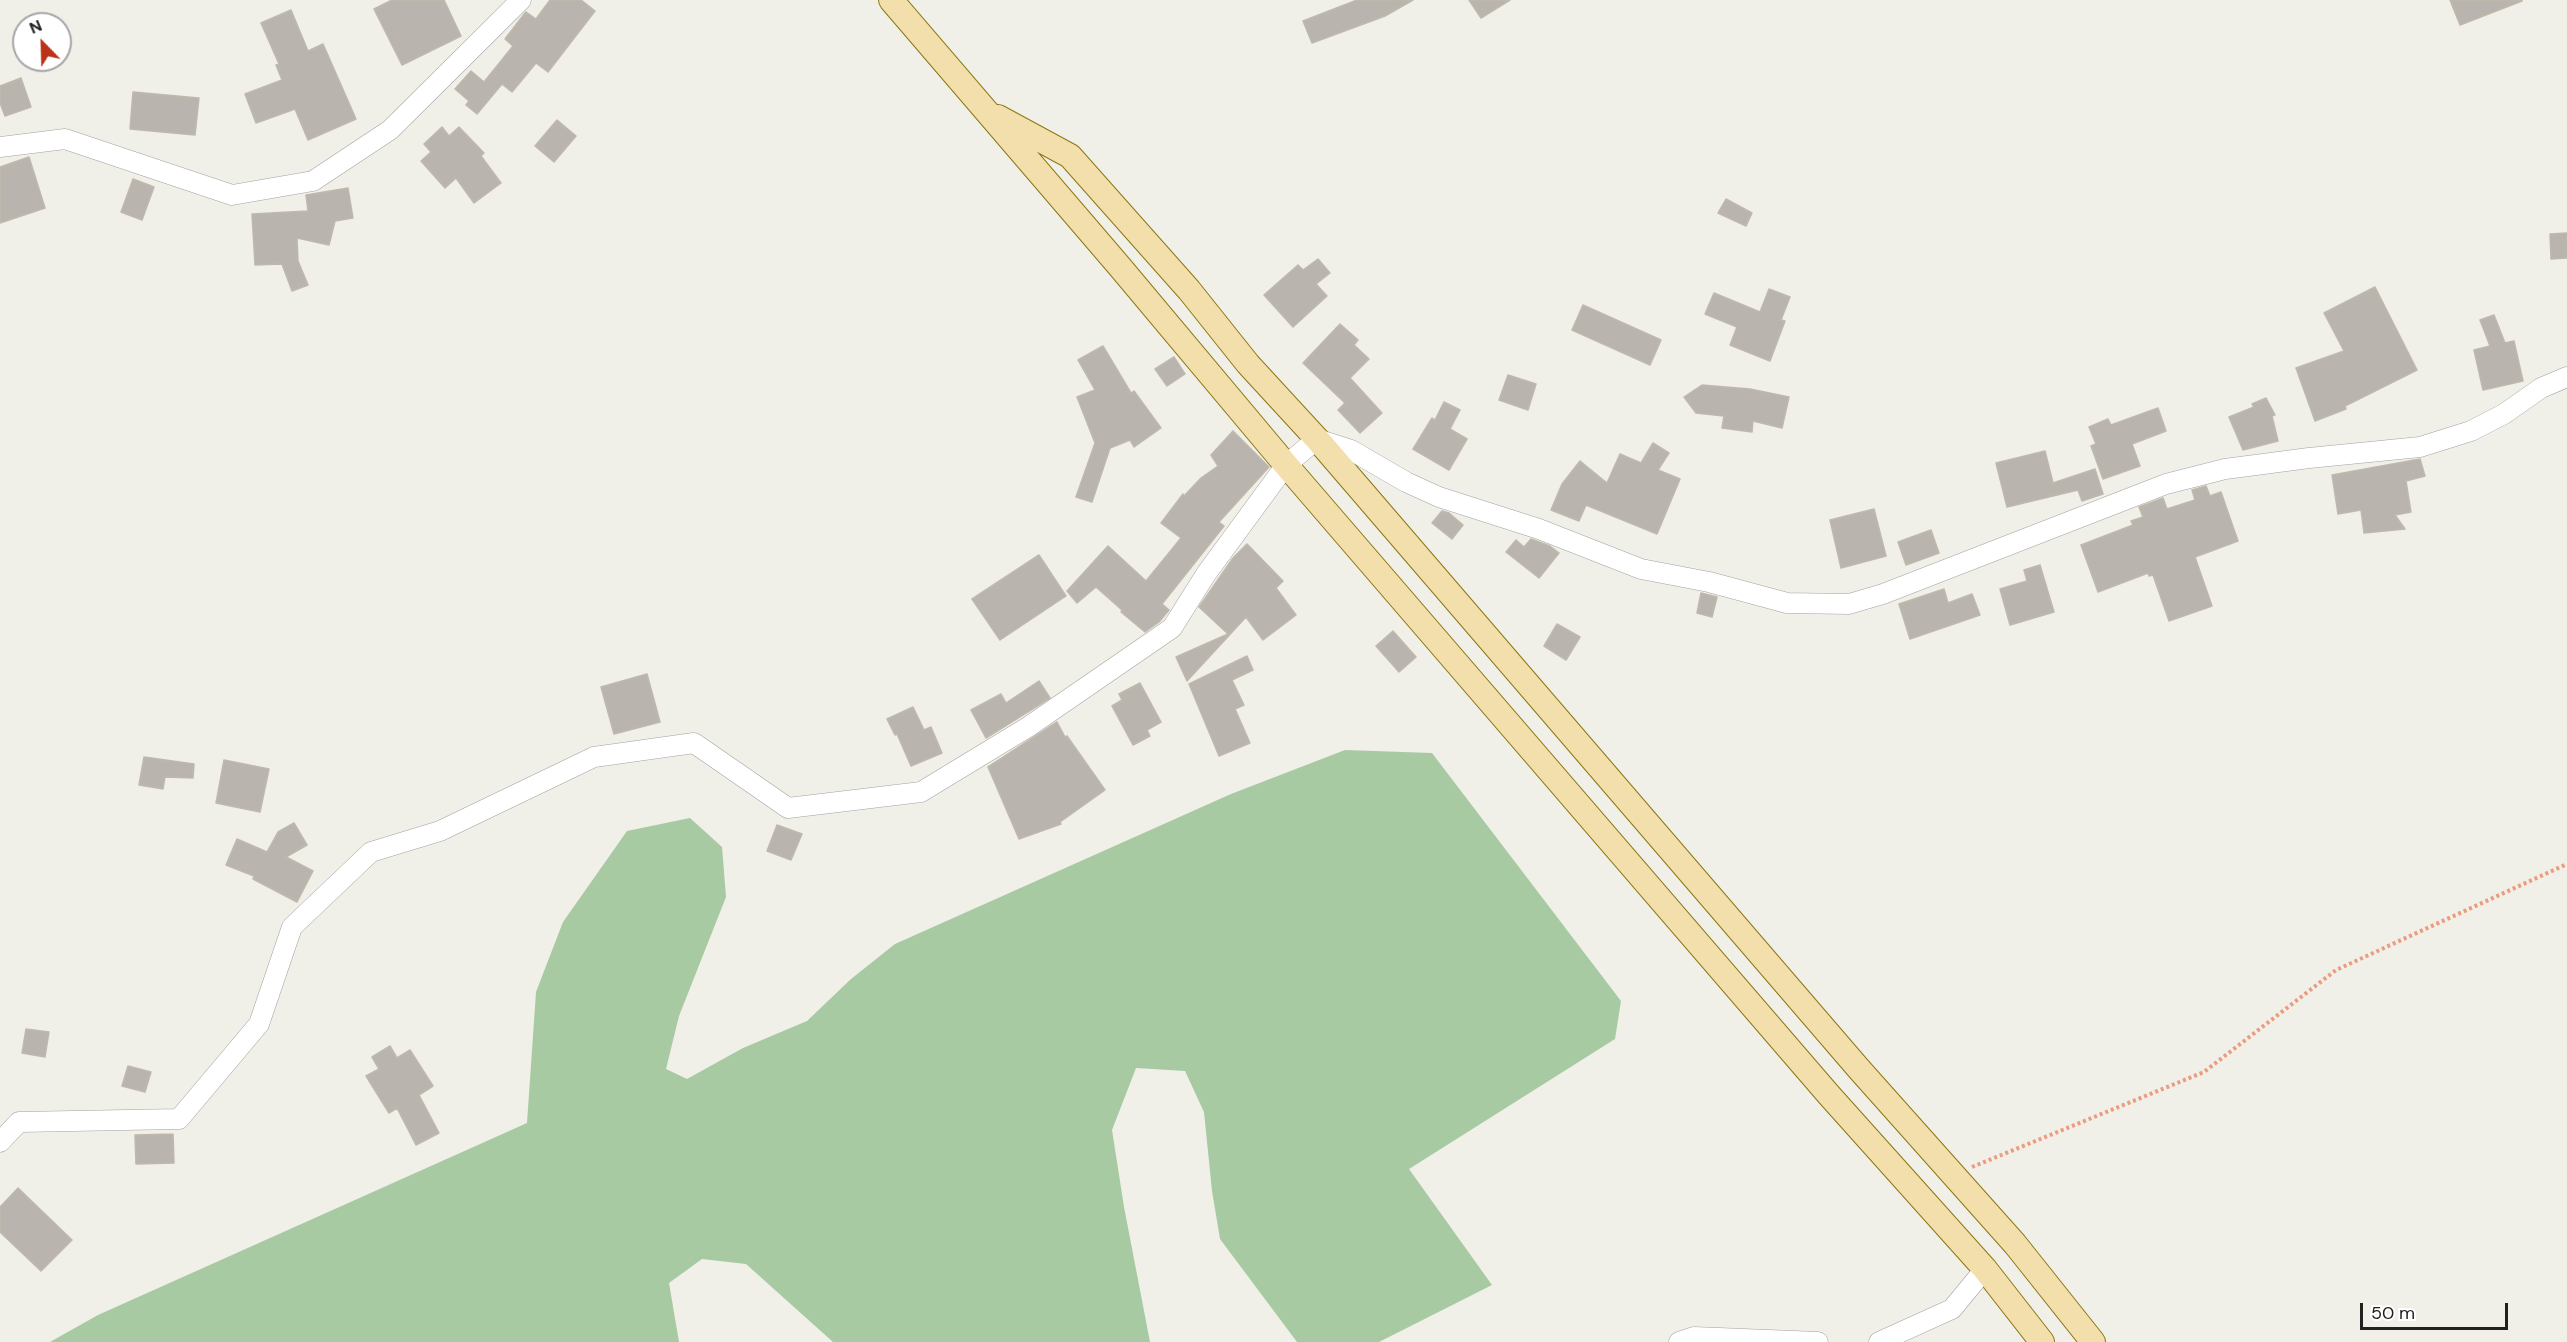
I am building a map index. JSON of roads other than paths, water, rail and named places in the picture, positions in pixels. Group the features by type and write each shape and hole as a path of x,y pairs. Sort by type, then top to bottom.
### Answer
{"main road":[{"path":"891,0 1286,465 1829,1095 1985,1269 2042,1342"},
{"path":"985,110 1070,156 1189,290 1248,364 1317,440 1836,1042 2015,1244 2093,1342"}],"street":[{"path":"0,147 65,140 232,195 313,181 390,130 521,0"},
{"path":"0,1142 19,1122 179,1119 259,1024 291,927 371,852 440,831 594,757 694,743 788,808 921,792 1028,727 1172,628 1206,574 1286,465 1317,440 1352,450 1406,482 1439,497 1539,529 1641,569 1709,582 1787,603 1850,603 1883,594 2166,484 2225,469 2420,447 2471,431 2504,414 2541,388 2567,377"},
{"path":"1879,1342 1952,1309 1985,1269"},
{"path":"1679,1342 1694,1337 1818,1342"}]}
